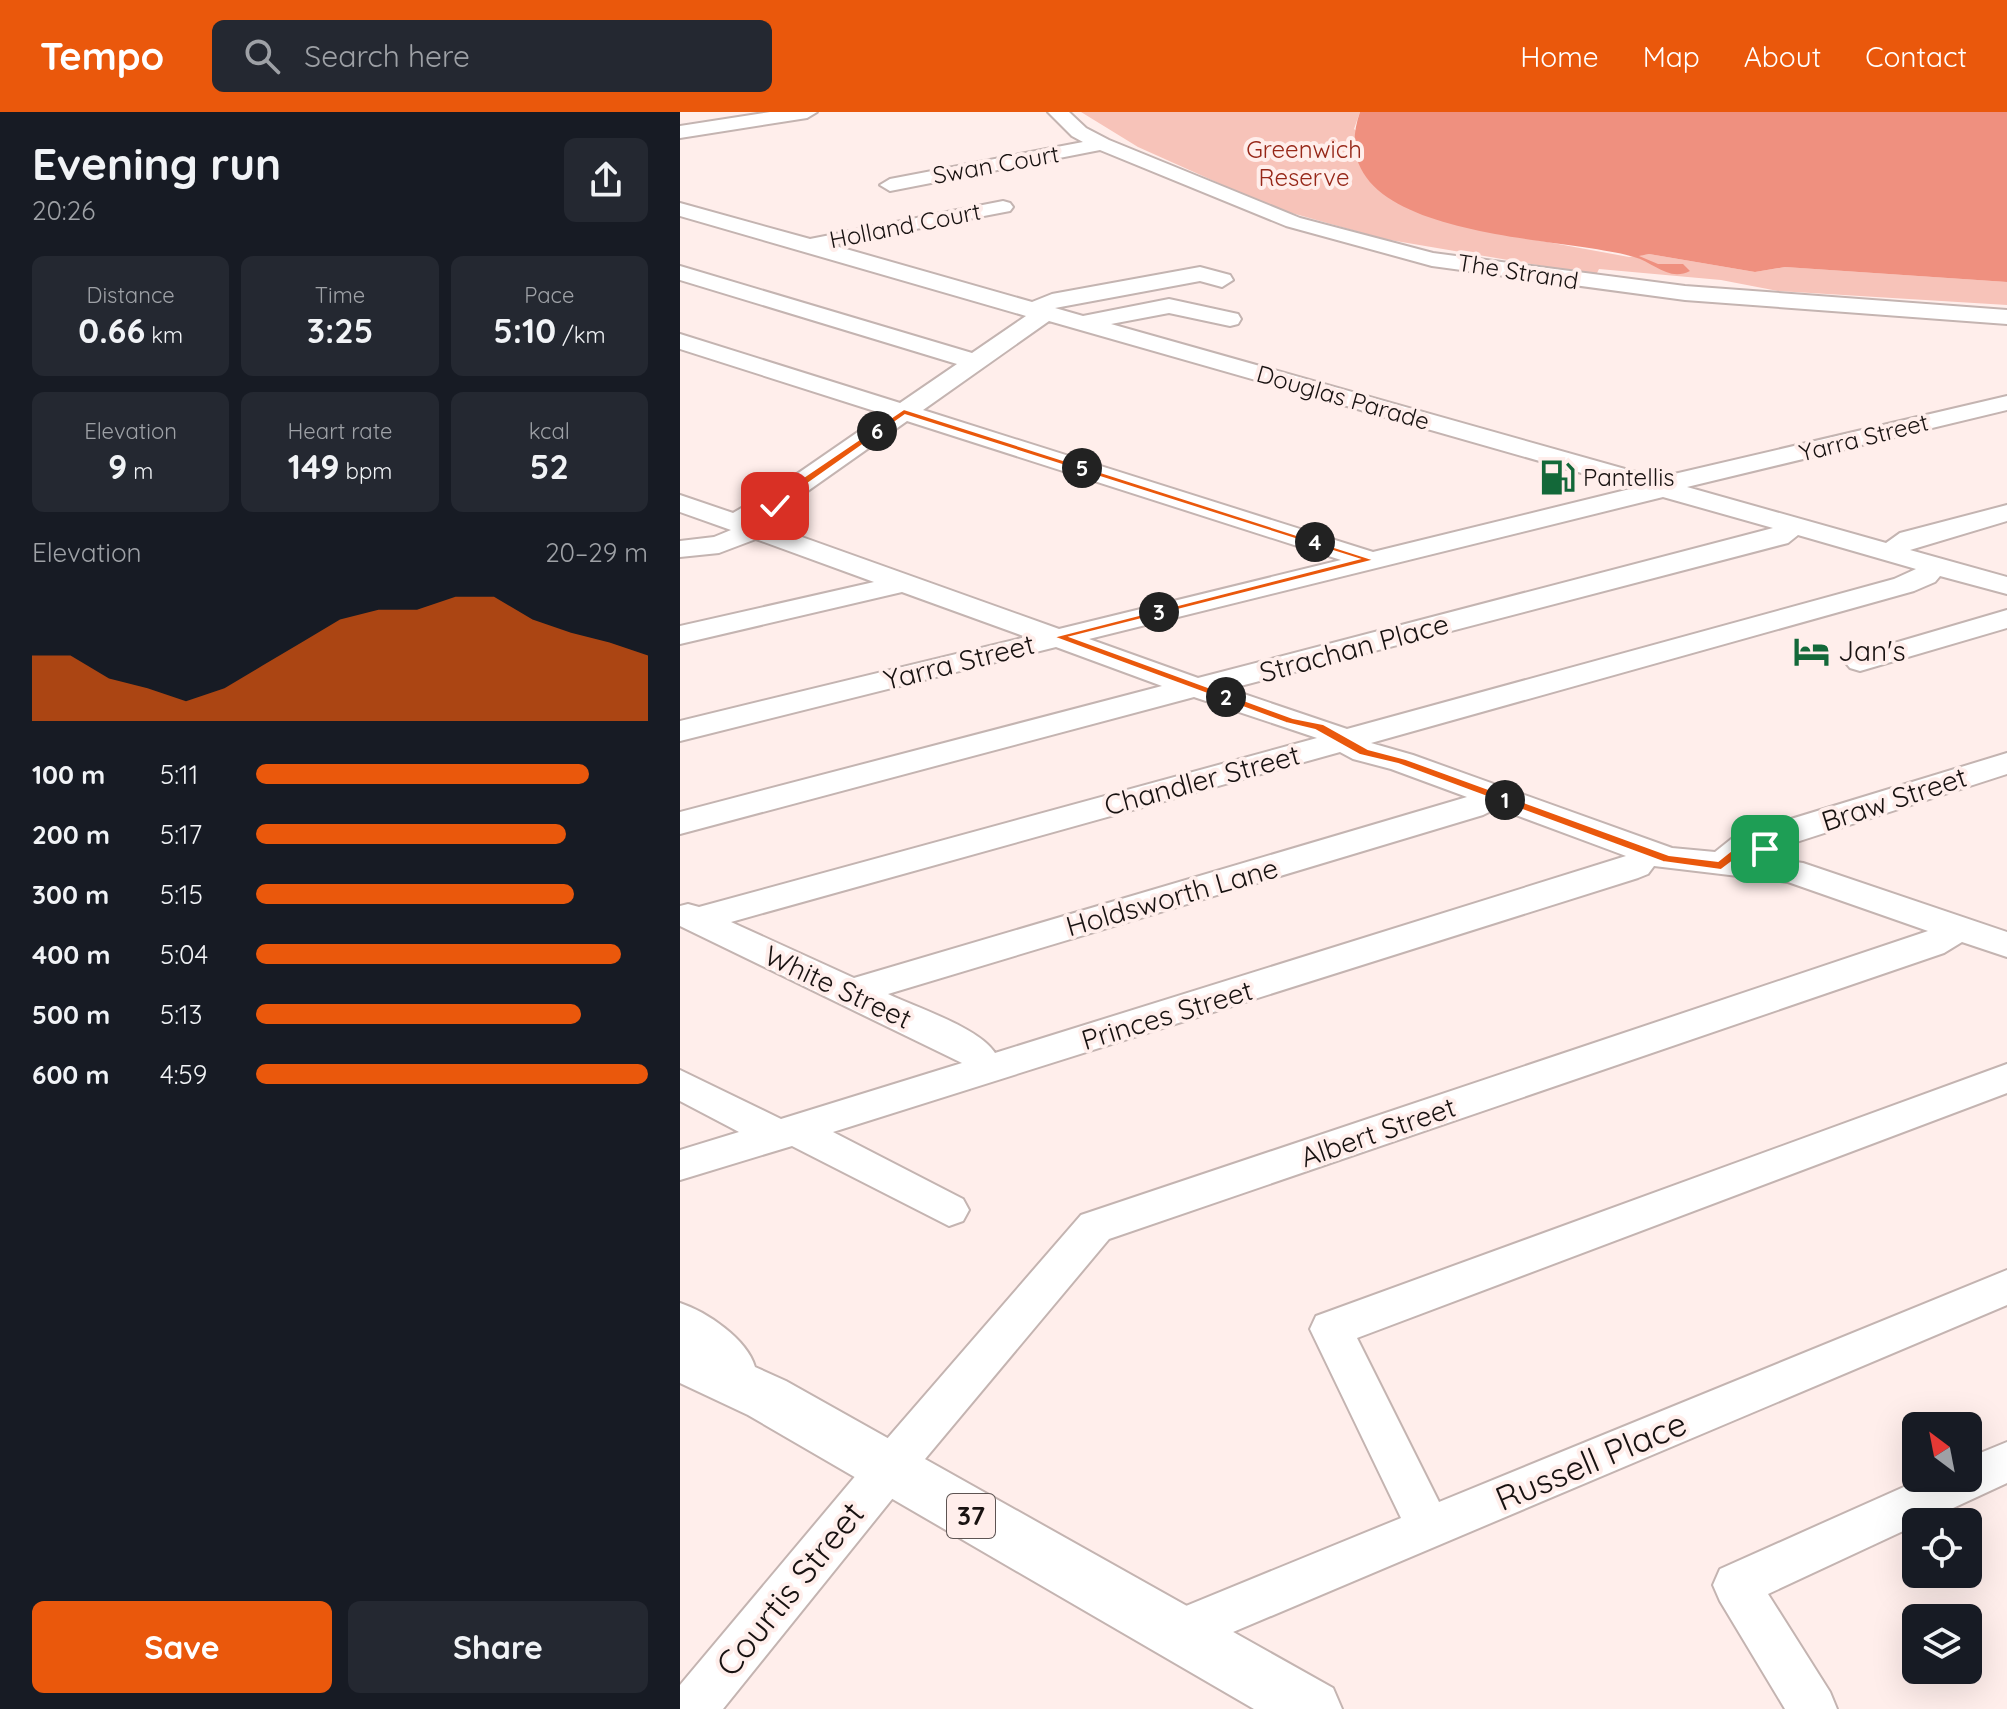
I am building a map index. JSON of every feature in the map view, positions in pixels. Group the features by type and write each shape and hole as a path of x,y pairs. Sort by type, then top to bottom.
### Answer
{"main road":[{"name":"37","path":"680,1325 767,1398"},
{"name":"37","path":"680,1358 767,1398 1312,1709"}],"street":[{"path":"680,130 778,112"},
{"path":"680,130 807,112"},
{"name":"The Strand","path":"1058,112 1079,132 1102,144 1293,222 1432,259 1555,278 1685,293 2007,317"},
{"name":"Swan Court","path":"890,185 1102,144"},
{"name":"Holland Court","path":"807,247 827,240 1003,207"},
{"name":"Douglas Parade","path":"680,209 2007,586"},
{"path":"680,273 975,362"},
{"path":"680,549 724,544 793,489 975,362 1052,301 1200,274 1222,280"},
{"path":"1079,324 1169,306 1230,319"},
{"path":"680,341 1370,560"},
{"name":"Yarra Street","path":"680,731 1610,500 1631,498 1648,485 1722,473 2007,403"},
{"name":"Yarra Street","path":"1694,498 1700,483 1722,473"},
{"path":"680,503 1199,687 1290,721 1315,736 1343,741 1370,754 1402,762 1647,853 1684,863 1784,869 2007,945"},
{"path":"1892,554 1898,545 1910,539 2007,513"},
{"name":"Strachan Place","path":"680,823 1778,537 1793,526"},
{"name":"Chandler Street","path":"688,916 1343,741 1904,585 1925,576 1934,566"},
{"path":"680,635 905,583"},
{"path":"1860,662 2007,619"},
{"name":"Braw Street","path":"1721,865 1747,844 2007,763"},
{"name":"Holdsworth Lane","path":"848,993 1472,808 1494,796"},
{"path":"1781,835 1765,850 1784,869"},
{"name":"Princes Street","path":"680,1165 1630,869 1647,853"},
{"name":"Albert Street","path":"889,1469 1095,1227 1932,944 1961,930 2007,915"},
{"name":"White Street","path":"688,916 960,1043 977,1054 987,1071"},
{"path":"1429,1528 1331,1329 2007,1078"},
{"path":"680,1084 949,1210"},
{"name":"Russell Place","path":"1176,1633 2007,1287"},
{"path":"1813,1709 1736,1585 2007,1462"},
{"name":"Courtis Street","path":"692,1709 889,1469"}],"green space":[{"name":"Greenwich Reserve","path":"1081,112 1360,112 1354,129 1477,229 1629,257 1649,254 1755,272 1785,267 2007,282 2007,305 1778,291 1721,280 1599,269 1596,275 1384,239 1274,208 1138,147"}],"shaded area":[{"path":"1360,112 2007,112 2007,282 1785,267 1755,272 1649,254 1639,256 1658,264 1683,264 1690,271 1675,274 1634,257 1453,225 1408,209 1374,186 1356,154"}],"place":[{"name":"Pantellis","path":"1557,478"},
{"name":"Jan's","path":"1812,651"}],"route":[{"path":"775,506 793,489 904,412 1370,560 1059,637 1290,721 1319,727 1364,752 1402,762 1647,853 1684,863 1721,865 1747,844 1781,835 1765,849"}]}
